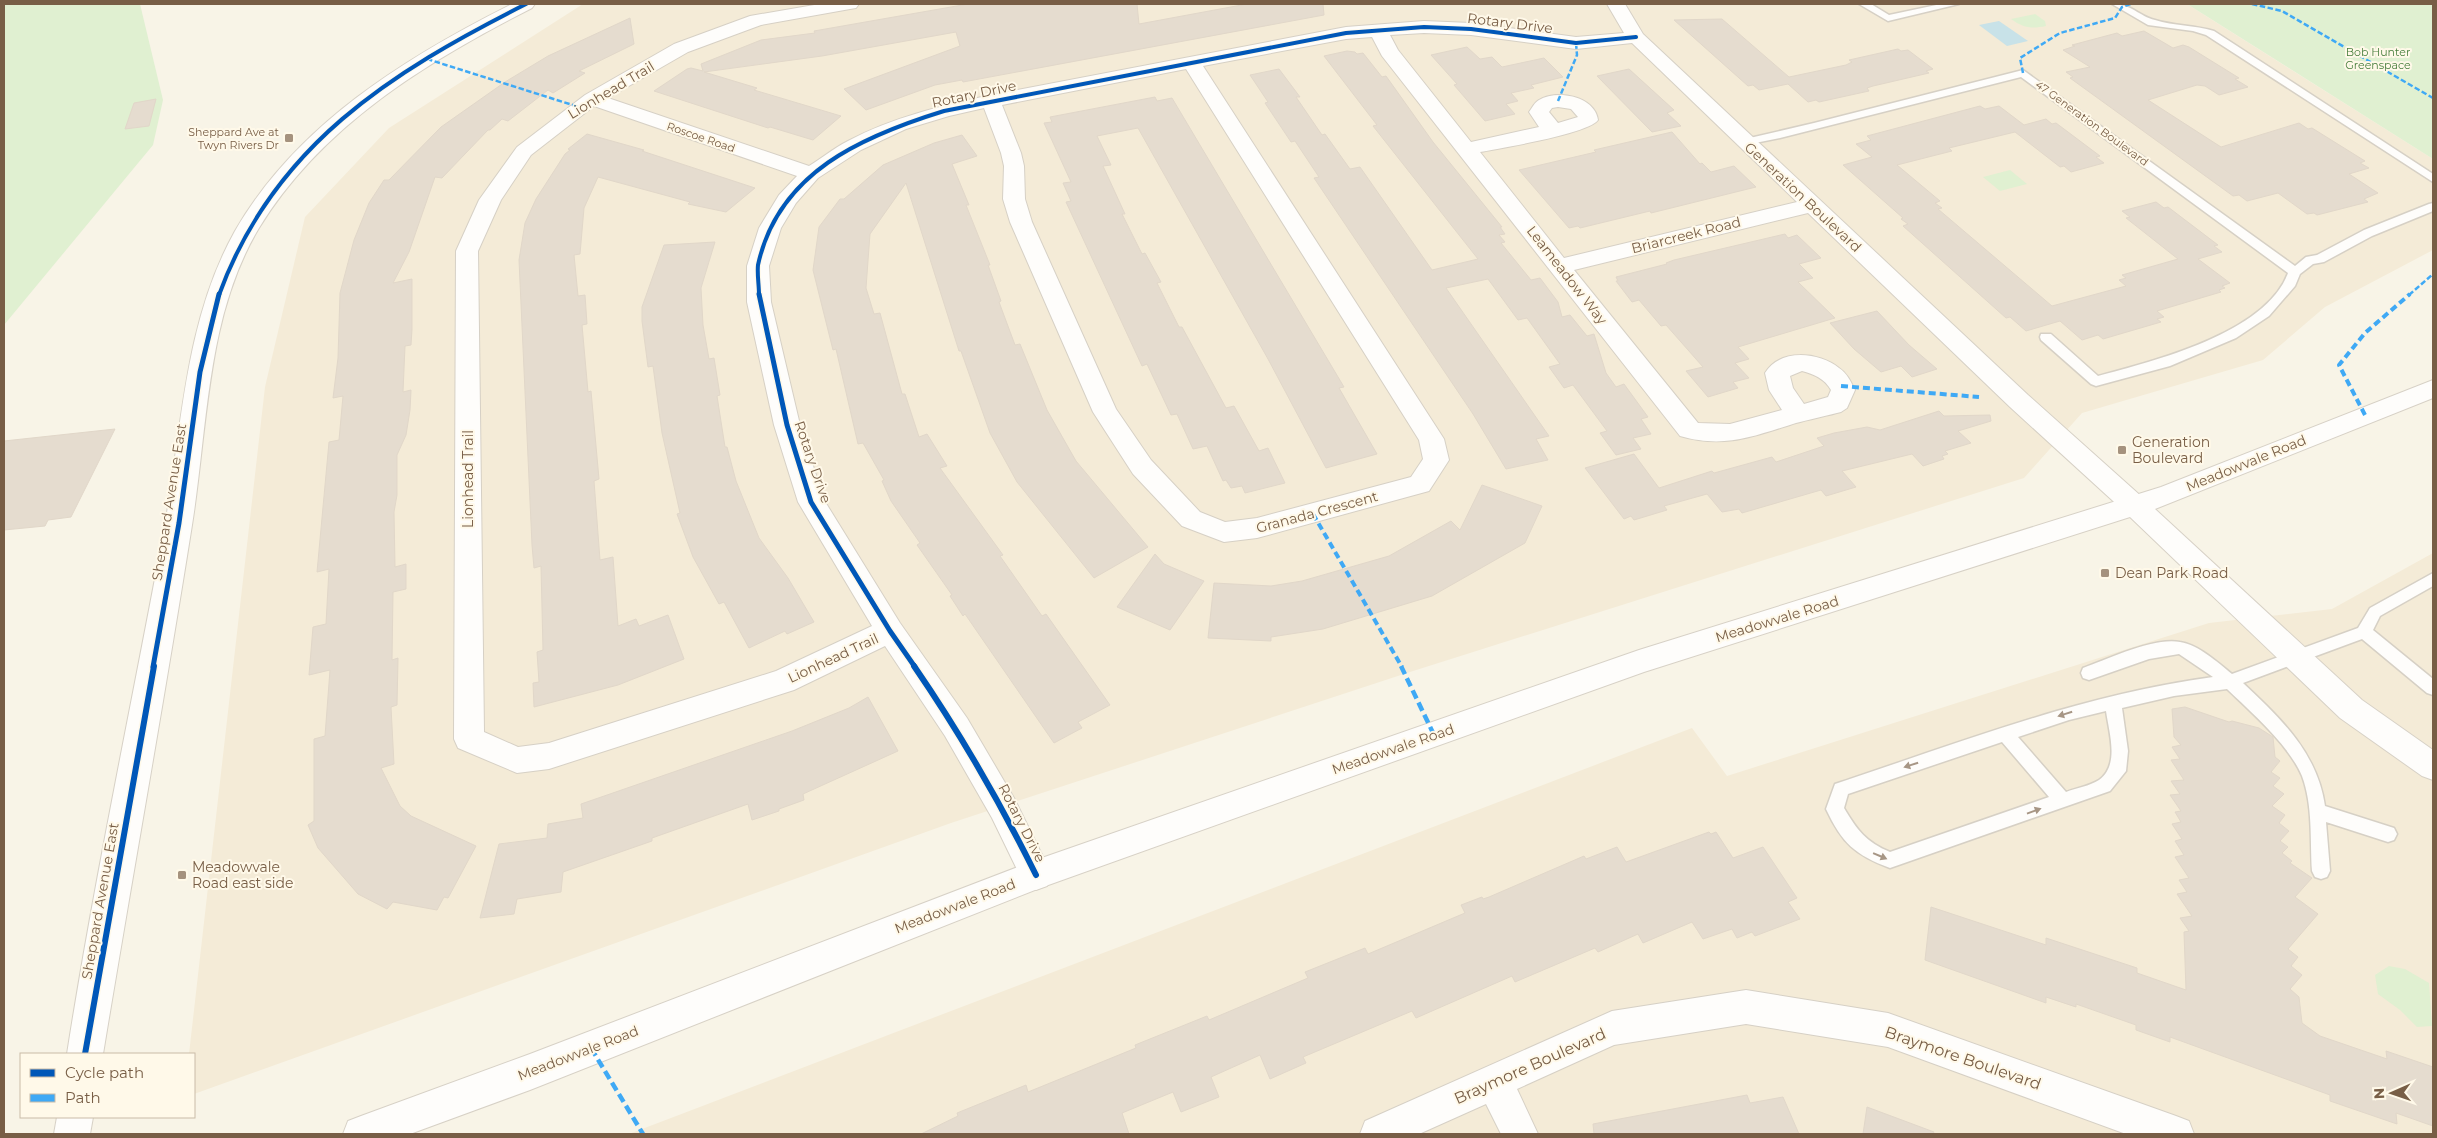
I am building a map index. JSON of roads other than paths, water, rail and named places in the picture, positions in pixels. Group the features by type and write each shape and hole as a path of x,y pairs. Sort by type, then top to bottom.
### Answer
{"street":[{"name":"Sheppard Avenue East","path":"85,1053 179,520 206,342 219,290 233,257 265,202 323,138 359,106 434,54 526,4"},
{"name":"Lionhead Trail","path":"850,4 757,20 681,48 592,99 524,151 490,200 467,251 469,738 517,760 549,756 784,681 890,631"},
{"name":"Generation Boulevard","path":"1616,4 1636,37 2012,394 2133,504"},
{"name":"Rotary Drive","path":"1036,875 1003,808 960,735 890,631 811,502 787,425 759,302 758,266 770,228 787,200 811,174 854,146 899,125 944,111 991,101 1346,34 1378,30 1424,27 1471,29 1576,43 1636,37"},
{"name":"Leameadow Way","path":"1378,30 1389,52 1689,430 1701,434 1723,435 1798,414"},
{"name":"Granada Crescent","path":"991,101 1011,153 1014,166 1014,199 1021,222 1105,412 1142,467 1191,519 1224,532 1257,528 1420,484 1436,460 1431,439 1192,64"},
{"name":"Roscoe Road","path":"592,99 811,174"},
{"path":"1466,149 1553,130"},
{"name":"Briarcreek Road","path":"1560,266 1812,205"},
{"name":"Meadowvale Road","path":"362,1134 530,1072 1036,875 1639,662 1988,553 2133,504 2170,494 2433,390"},
{"path":"2133,504 2351,708 2433,767"},
{"name":"Braymore Boulevard","path":"1378,1134 1612,1028 1746,1007 1888,1030 2158,1131"},
{"path":"1494,1082 1520,1134"},
{"path":"72,1134 75,1118"}],"lane":[{"path":"1864,4 1888,18 1954,4"},
{"path":"2116,4 2149,22 2170,27 2194,28 2210,33 2433,179"},
{"name":"47 Generation Boulevard","path":"1745,142 1890,108 1953,89 2023,72 2295,272"},
{"path":"2046,337 2096,382 2136,371 2208,346 2252,322 2265,313 2291,283 2295,272 2310,260 2320,259 2368,233 2415,216 2433,207"},
{"path":"2113,703 2120,751 2118,770 2104,786 1915,853 1890,860 1866,850 1849,832 1835,809 1841,789 2004,734 2069,713 2174,689 2228,682 2364,632 2375,612 2433,580"},
{"path":"2364,632 2433,688"},
{"path":"2089,672 2156,650 2180,648 2206,663 2270,720 2292,745 2310,774 2316,812 2321,871"},
{"path":"2004,734 2064,800"},
{"path":"2316,812 2388,834"}],"water":[{"path":"1999,21 2028,41 2007,46 1979,25"}],"place":[{"name":"Sheppard Ave at Twyn Rivers Dr","path":"289,138"},
{"name":"Generation Boulevard","path":"2122,450"},
{"name":"Dean Park Road","path":"2105,573"},
{"name":"Meadowvale Road east side","path":"182,875"}],"park label":[{"name":"Bob Hunter Greenspace","path":"2378,58"}]}
